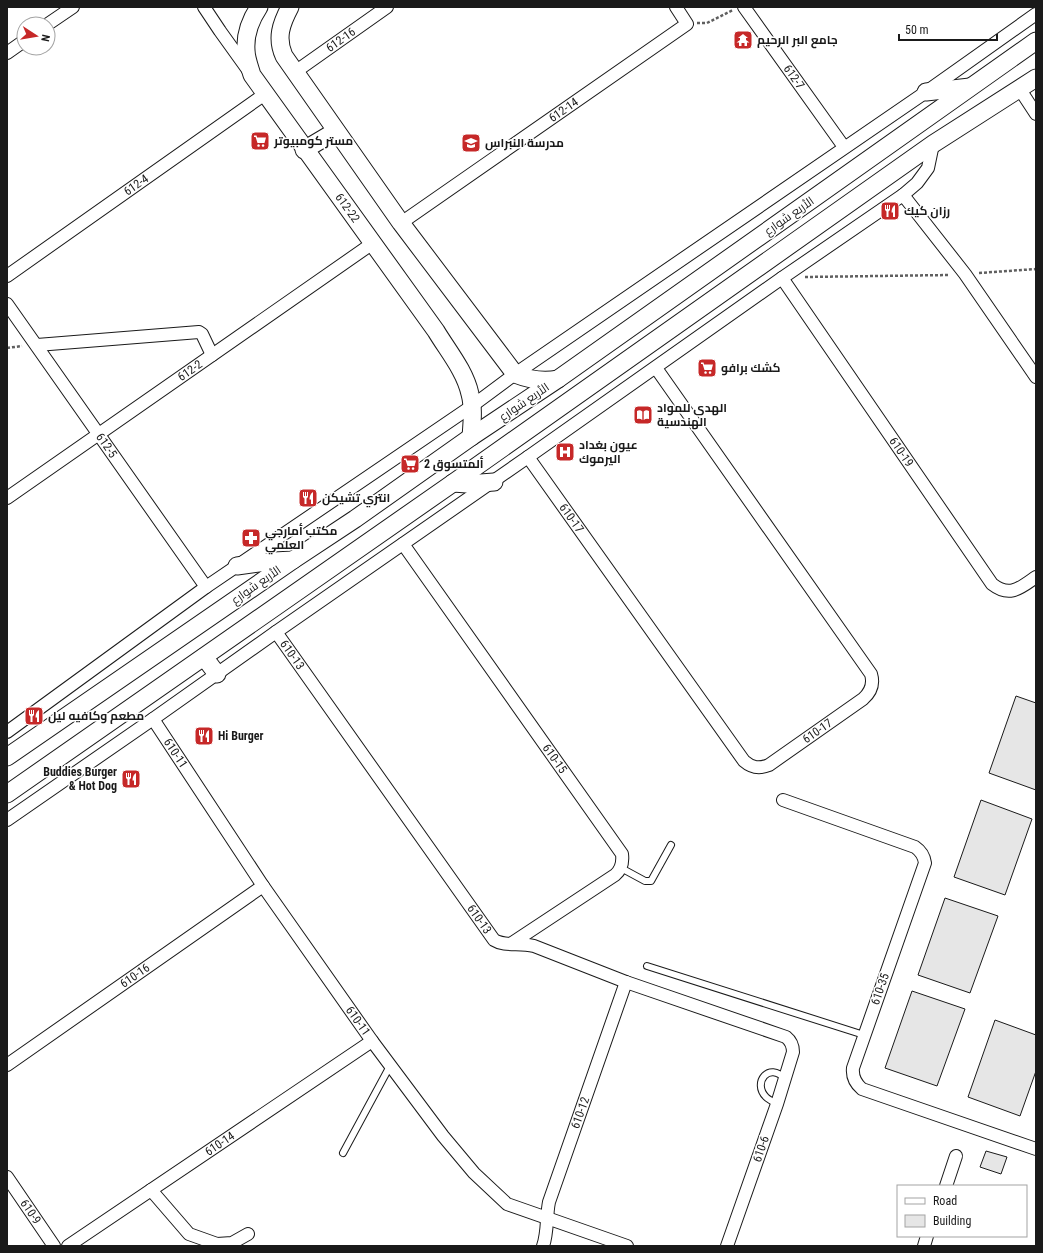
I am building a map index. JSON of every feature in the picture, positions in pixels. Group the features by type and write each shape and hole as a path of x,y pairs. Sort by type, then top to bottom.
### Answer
{"main road":[{"name":"612-22","path":"259,7 251,23 247,37 246,51 252,76 436,332 460,369 470,394 472,406 473,421 471,437"},
{"path":"290,7 282,23 279,36 281,50 284,56 401,223 515,374 536,380 558,379"},
{"name":"الأربع شوارع","path":"7,757 355,519 471,437 558,379 1036,41"},
{"name":"الأربع شوارع","path":"7,794 204,658 932,144 1036,78"},
{"path":"926,92 970,87"},
{"path":"304,150 336,132"},
{"path":"453,483 467,484 494,482"},
{"path":"387,496 384,504 386,512 391,518 398,521"},
{"path":"355,519 362,522 367,527 369,534 368,541"},
{"path":"236,566 293,560"},
{"path":"204,658 217,674"}],"street":[{"path":"56,19 73,7"},
{"path":"204,7 252,76"},
{"name":"612-16","path":"295,72 387,7"},
{"path":"676,7 687,24"},
{"name":"612-7","path":"744,7 844,147"},
{"path":"7,732 236,566 472,406 515,374 926,92 1036,14"},
{"name":"612-14","path":"401,223 687,24"},
{"path":"7,53 16,47"},
{"path":"1019,88 1036,114"},
{"name":"612-4","path":"7,276 265,94"},
{"path":"7,820 494,482 782,278 903,195 917,183 928,168 932,144"},
{"path":"903,195 965,274 1036,377"},
{"name":"612-2","path":"7,498 372,243"},
{"name":"610-19","path":"782,278 992,584 997,589 1012,591 1019,589 1036,577"},
{"name":"612-5","path":"7,304 206,587"},
{"path":"37,345 199,332 202,334 212,355"},
{"name":"610-17","path":"528,458 744,761 753,767 764,767 782,756 867,696 872,688 872,678 656,368"},
{"name":"610-15","path":"403,544 620,849 623,858 621,868"},
{"name":"610-13","path":"276,632 494,940 502,944 520,943 534,946 626,982 786,1037 792,1044 794,1052"},
{"name":"610-11","path":"153,719 263,886 372,1041 443,1136 474,1173 507,1204 627,1246"},
{"name":"610-35","path":"783,800 915,847 924,858 925,863 853,1068 852,1073 855,1082 862,1089 1036,1149"},
{"path":"512,943 615,875 621,868"},
{"name":"610-16","path":"7,1065 263,886"},
{"name":"610-12","path":"543,1246 546,1234 549,1202 626,982"},
{"name":"610-14","path":"68,1246 372,1041"},
{"name":"610-6","path":"727,1246 794,1052"},
{"path":"946,1185 956,1156"},
{"name":"610-9","path":"7,1177 54,1246"},
{"path":"151,1190 189,1234 217,1244 232,1244 248,1234"}],"lane":[{"path":"621,868 645,881 651,881 671,845"},
{"path":"648,966 864,1035"},
{"path":"344,1153 390,1066"},
{"path":"777,1104 766,1097 763,1093 761,1084 762,1079 769,1072 775,1072 785,1079"}],"path":[{"path":"687,24 694,22 707,23 737,7"},
{"path":"782,278 965,274 1036,269"}],"building":[{"path":"1016,696 1036,703 1036,790 989,773"},
{"path":"981,800 1032,819 1005,895 954,877"},
{"path":"945,898 998,916 970,993 918,975"},
{"path":"912,991 965,1009 937,1086 885,1068"},
{"path":"995,1020 1036,1035 1036,1071 1020,1116 968,1097"},
{"path":"986,1151 1007,1157 1001,1174 980,1167"}],"place":[{"name":"جامع البر الرحيم","path":"743,40"},
{"name":"مستر كومبيوتر","path":"260,141"},
{"name":"مدرسة النبراس","path":"471,143"},
{"name":"رزان كيك","path":"890,211"},
{"name":"كشك برافو","path":"707,368"},
{"name":"الهدى للمواد الهندسية","path":"643,415"},
{"name":"عيون بغداد اليرموك","path":"565,452"},
{"name":"ألمتسوق 2","path":"410,464"},
{"name":"انتري تشيكن","path":"308,498"},
{"name":"مكتب أمارجي العلمي","path":"251,538"},
{"name":"مطعم وكافيه ليل","path":"34,716"},
{"name":"Hi Burger","path":"204,736"},
{"name":"Buddies Burger & Hot Dog","path":"131,779"}]}
